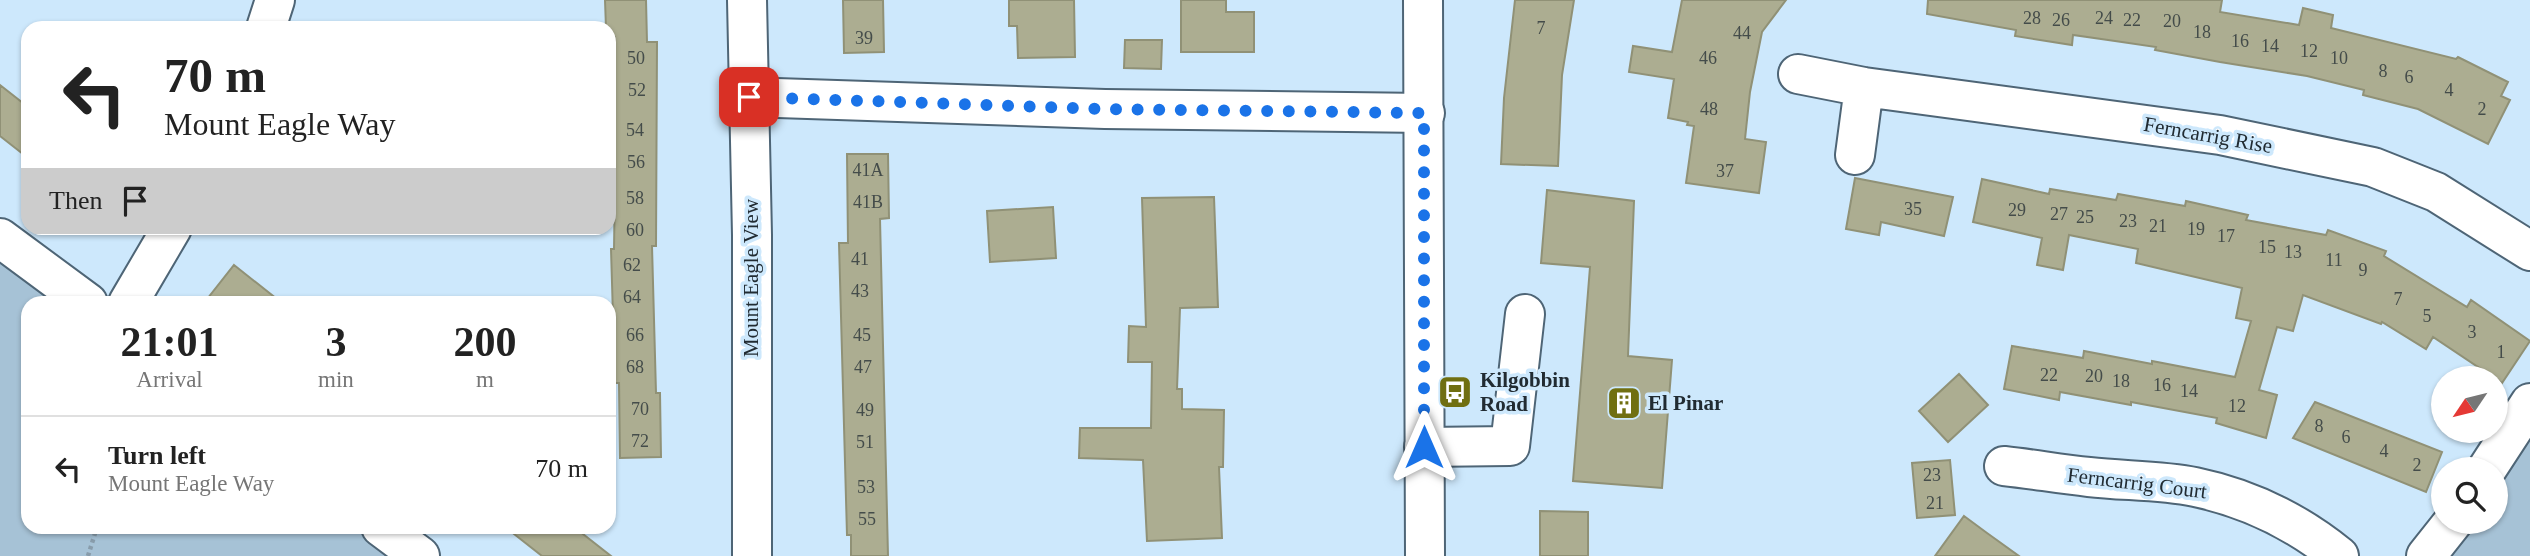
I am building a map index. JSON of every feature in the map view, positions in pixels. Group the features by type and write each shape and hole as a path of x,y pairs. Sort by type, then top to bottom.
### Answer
{"street":[{"path":"268,21 275,0"},
{"name":"Mount Eagle View","path":"747,0 752,235 752,556"},
{"path":"1423,0 1425,556"},
{"name":"Ferncarrig Rise","path":"1798,75 2220,135 2373,167 2436,191 2530,251"},
{"path":"1855,155 1864,86"},
{"path":"749,97 1096,109 1424,113"},
{"path":"132,296 168,235"},
{"path":"0,238 79,296"},
{"path":"1424,447 1510,446 1525,314"},
{"path":"2495,457 2530,403"},
{"name":"Ferncarrig Court","path":"2004,466 2087,477 2194,486 2241,499 2278,516 2320,541 2339,556"},
{"path":"390,534 420,556"},
{"path":"2426,556 2443,534"}],"path":[{"path":"88,556 95,534"}],"shaded area":[{"path":"0,257 51,296 21,296 21,534 362,534 391,556 0,556"},
{"path":"2530,439 2530,556 2450,556 2466,534 2508,534 2508,473"}],"building":[{"path":"605,0 646,0 647,42 657,42 656,246 652,246 656,393 660,393 661,457 620,458 619,383 616,383 616,296 612,296 611,249 614,249 616,235 616,21 606,21"},
{"path":"843,0 883,0 884,52 844,53"},
{"path":"1009,0 1074,0 1075,57 1018,58 1017,26 1009,26"},
{"path":"1181,0 1226,0 1226,12 1254,12 1254,52 1181,52"},
{"path":"1515,0 1574,0 1562,75 1558,166 1501,164 1504,98"},
{"path":"1682,0 1786,0 1762,32 1750,92 1745,139 1766,142 1759,193 1686,183 1694,126 1668,118 1674,79 1629,72 1633,46 1672,52"},
{"path":"1928,0 2222,0 2220,12 2299,25 2303,8 2333,15 2331,28 2456,59 2458,57 2508,82 2501,96 2510,100 2488,144 2418,109 2363,95 2364,90 2307,76 2155,50 2156,47 2073,35 2072,45 2015,36 2016,30 1927,14"},
{"path":"1125,40 1162,40 1161,69 1124,68"},
{"path":"0,85 21,102 21,152 0,136"},
{"path":"847,154 888,154 889,218 880,219 888,556 851,556 851,535 847,535 839,243 848,243"},
{"path":"1855,178 1953,197 1944,236 1881,222 1879,235 1846,229"},
{"path":"1982,179 2049,194 2050,189 2116,200 2118,194 2185,206 2186,201 2248,215 2246,220 2326,235 2328,230 2386,251 2384,256 2467,307 2471,300 2530,341 2508,374 2508,366 2476,366 2433,337 2426,349 2382,322 2381,324 2303,295 2293,331 2277,327 2259,390 2277,395 2266,438 2216,423 2217,418 2060,392 2059,400 2004,389 2012,346 2083,358 2084,351 2235,377 2251,321 2236,318 2242,288 2136,263 2138,249 2069,235 2063,270 2037,265 2042,238 1973,222"},
{"name":"El Pinar","path":"1547,190 1634,201 1628,356 1672,360 1662,488 1573,481 1590,267 1541,263"},
{"path":"1214,197 1218,307 1180,308 1177,389 1182,389 1182,409 1224,410 1223,467 1219,467 1222,538 1147,541 1143,460 1079,458 1080,428 1151,428 1152,362 1128,362 1129,326 1146,327 1142,198"},
{"path":"1053,207 1056,258 990,262 987,211"},
{"path":"234,265 273,296 210,296"},
{"path":"1959,374 1988,405 1948,442 1919,411"},
{"path":"2315,402 2442,452 2440,457 2431,457 2431,480 2426,492 2293,438"},
{"path":"1950,460 1955,515 1917,518 1912,463"},
{"path":"1540,511 1588,512 1588,556 1540,556"},
{"path":"1964,516 1987,533 2019,556 1935,556"},
{"path":"514,534 583,534 611,556 542,556"}],"place":[{"name":"Kilgobbin Road","path":"1455,392"},
{"name":"El Pinar","path":"1624,403"}],"route":[{"path":"749,97 1105,109 1424,113 1424,447"}]}
